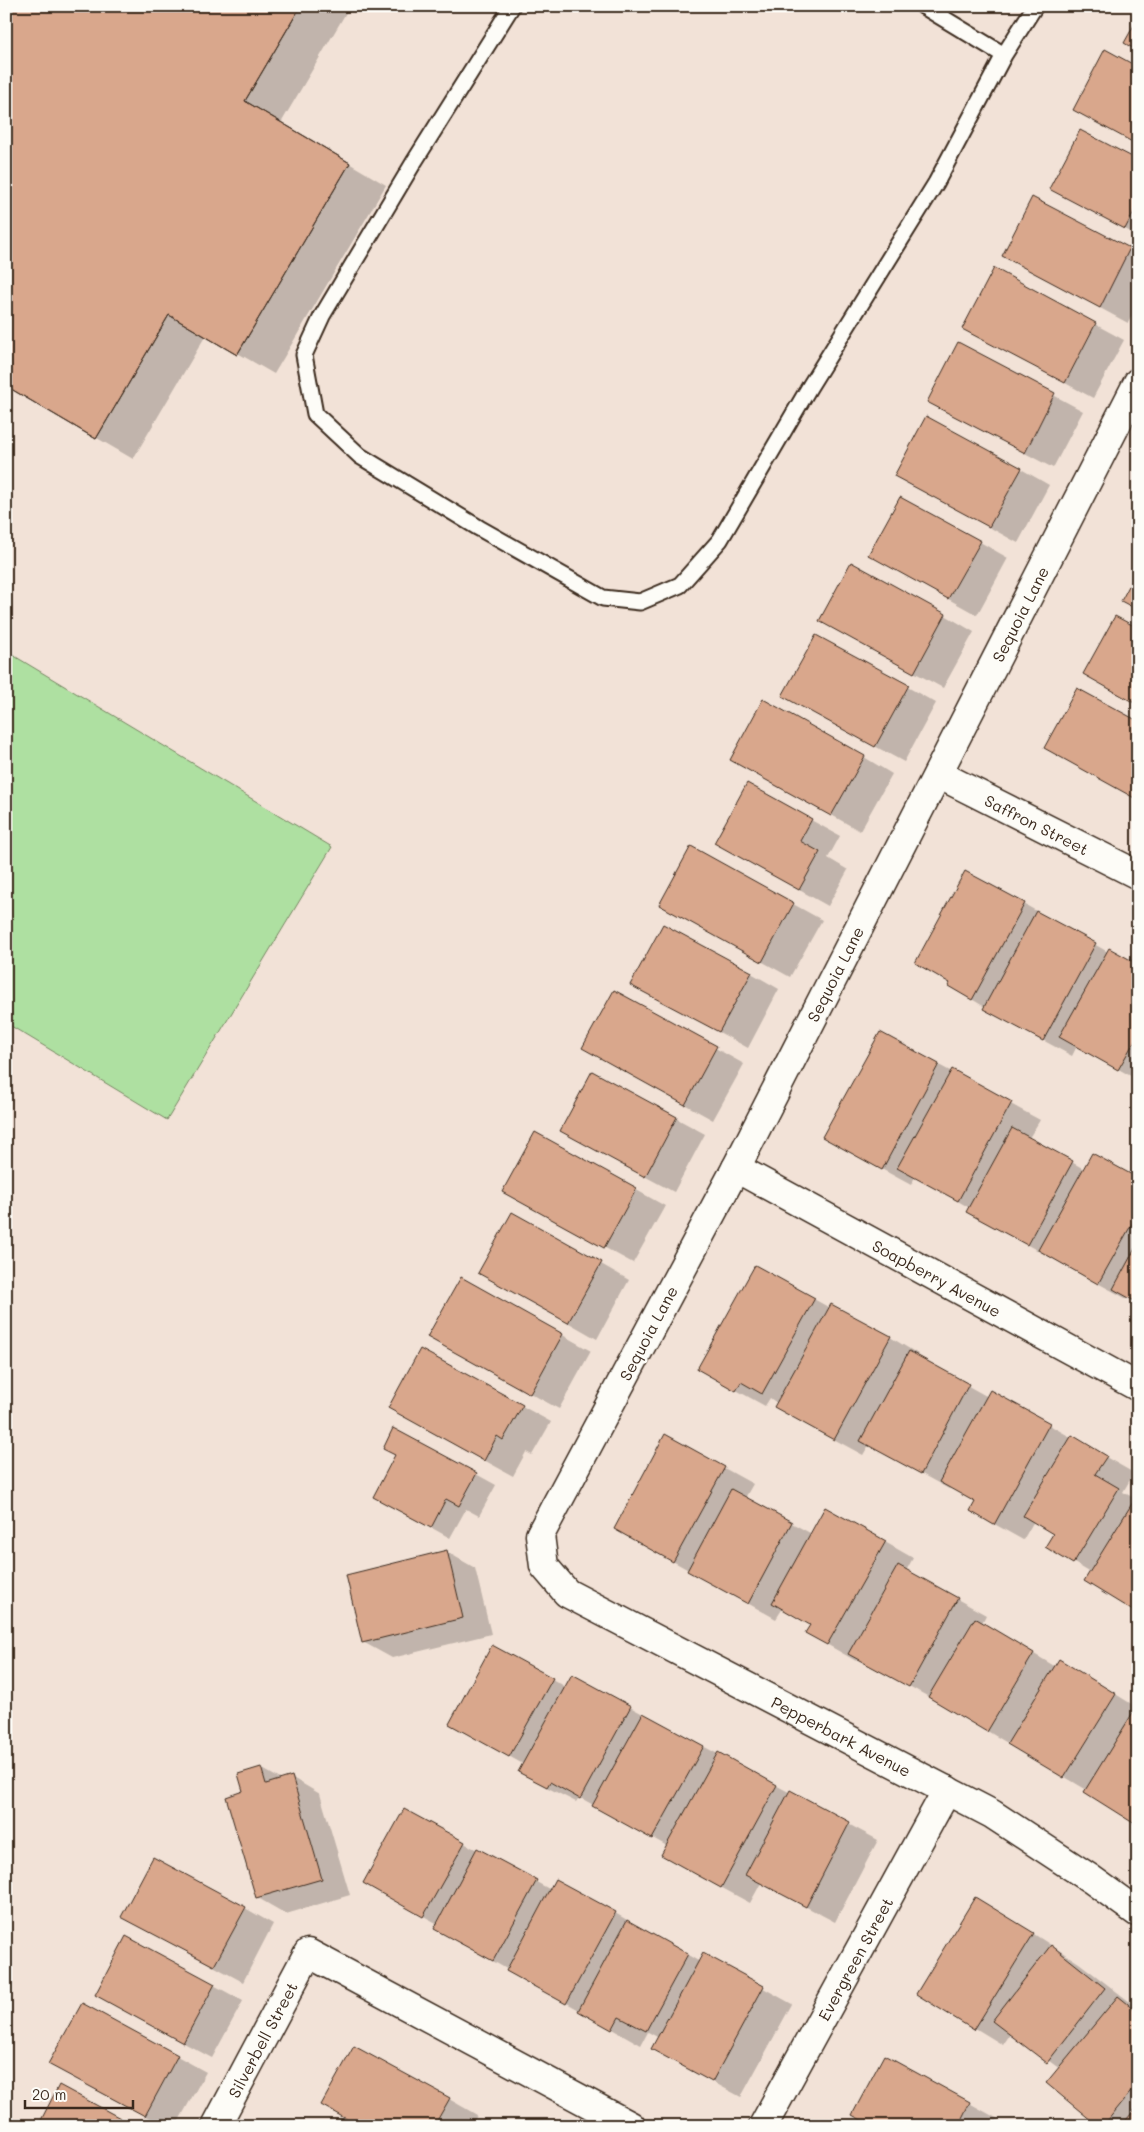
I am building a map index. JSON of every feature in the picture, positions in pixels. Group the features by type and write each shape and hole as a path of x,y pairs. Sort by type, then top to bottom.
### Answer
{"street":[{"name":"Sequoia Lane","path":"544,1566 540,1535 736,1168 1138,382"},
{"name":"Saffron Street","path":"938,774 1138,875"},
{"name":"Soapberry Avenue","path":"736,1168 1138,1387"},
{"name":"Pepperbark Avenue","path":"544,1566 568,1593 947,1790 1000,1820 1091,1879 1138,1913"},
{"name":"Evergreen Street","path":"763,2126 947,1790"},
{"name":"Silverbell Street","path":"216,2126 308,1953 631,2126"}],"lane":[{"path":"512,6 414,162 322,316 304,355 315,414 360,456 479,528 603,598 640,602 680,584 720,540 810,386 936,183 1004,55 1035,6"},
{"path":"923,6 1004,55"}],"green space":[{"path":"6,651 332,847 167,1120 6,1023"}],"building":[{"path":"6,6 301,6 245,101 350,163 237,355 169,315 96,439 6,386"},
{"path":"6,6 301,6 245,101 350,163 237,355 169,315 96,439 6,386"},
{"path":"1138,18 1138,51 1124,43"},
{"path":"1105,49 1138,67 1138,145 1073,110"},
{"path":"1080,130 1138,160 1138,204 1125,229 1049,189"},
{"path":"1032,197 1130,248 1100,308 1002,256"},
{"path":"994,268 1096,323 1065,383 962,329"},
{"path":"958,342 1055,393 1025,453 927,402"},
{"path":"926,416 1022,468 989,527 894,476"},
{"path":"900,497 981,541 948,599 868,555"},
{"path":"851,562 946,614 914,673 819,621"},
{"path":"1138,569 1138,610 1121,601"},
{"path":"1115,616 1138,628 1138,705 1083,674"},
{"path":"816,635 909,685 875,747 782,696"},
{"path":"1077,688 1138,721 1138,800 1044,748"},
{"path":"763,699 865,756 831,816 730,760"},
{"path":"747,783 812,819 800,841 820,852 799,890 714,843"},
{"path":"691,846 794,903 762,962 659,905"},
{"path":"965,871 1025,903 972,1000 948,986 950,983 915,963"},
{"path":"1036,911 1096,943 1043,1041 983,1009"},
{"path":"663,924 752,972 719,1032 630,985"},
{"path":"1109,948 1138,964 1138,1035 1118,1070 1059,1037"},
{"path":"614,990 717,1046 685,1105 582,1048"},
{"path":"880,1032 939,1064 882,1170 822,1137"},
{"path":"952,1069 1012,1102 958,1201 897,1168"},
{"path":"592,1071 677,1117 645,1177 560,1131"},
{"path":"1012,1128 1073,1161 1027,1245 966,1212"},
{"path":"535,1132 637,1188 604,1248 502,1192"},
{"path":"1092,1153 1138,1178 1138,1213 1098,1284 1038,1250"},
{"path":"512,1212 602,1262 568,1323 478,1273"},
{"path":"1138,1243 1138,1303 1113,1289"},
{"path":"755,1265 815,1298 762,1394 741,1382 736,1391 697,1369"},
{"path":"461,1277 563,1334 530,1394 427,1337"},
{"path":"831,1304 891,1336 834,1440 774,1407"},
{"path":"420,1349 523,1405 503,1440 497,1436 484,1461 388,1408"},
{"path":"909,1351 969,1384 921,1474 860,1441"},
{"path":"990,1390 1050,1423 994,1525 970,1511 975,1502 939,1482"},
{"path":"393,1428 477,1473 459,1506 446,1499 431,1528 373,1497 395,1455 383,1449"},
{"path":"665,1434 725,1467 673,1562 614,1529"},
{"path":"1072,1435 1107,1456 1095,1474 1119,1488 1073,1564 1045,1547 1053,1534 1023,1516"},
{"path":"731,1489 792,1522 748,1604 687,1571"},
{"path":"1138,1494 1138,1614 1084,1581"},
{"path":"825,1507 886,1541 827,1645 805,1633 810,1625 772,1603"},
{"path":"447,1550 463,1618 362,1643 346,1575"},
{"path":"898,1565 958,1598 909,1687 848,1654"},
{"path":"975,1618 1034,1653 987,1732 928,1697"},
{"path":"492,1645 553,1678 509,1757 449,1724"},
{"path":"1059,1659 1116,1694 1064,1778 1007,1744"},
{"path":"572,1674 631,1706 580,1799 550,1782 547,1787 518,1772"},
{"path":"1138,1707 1138,1826 1084,1792"},
{"path":"643,1713 704,1746 652,1839 592,1806"},
{"path":"718,1752 777,1785 721,1888 661,1855"},
{"path":"261,1767 266,1784 292,1776 322,1879 256,1898 226,1797 243,1791 238,1774"},
{"path":"790,1790 850,1822 806,1907 745,1875"},
{"path":"404,1809 465,1842 423,1917 363,1883"},
{"path":"477,1848 537,1880 493,1961 434,1929"},
{"path":"153,1857 246,1907 214,1966 121,1917"},
{"path":"555,1879 616,1912 566,2004 506,1971"},
{"path":"975,1897 1034,1933 974,2030 916,1994"},
{"path":"627,1920 688,1954 646,2031 619,2017 612,2030 578,2011"},
{"path":"126,1936 215,1984 183,2043 95,1995"},
{"path":"1051,1945 1105,1988 1047,2063 992,2021"},
{"path":"703,1953 764,1986 712,2082 651,2049"},
{"path":"1118,1996 1138,2012 1138,2083 1103,2126 1098,2126 1046,2083"},
{"path":"82,2003 178,2055 145,2116 48,2064"},
{"path":"354,2046 450,2098 434,2126 359,2126 321,2105"},
{"path":"884,2055 970,2102 958,2126 872,2126 852,2115"},
{"path":"59,2085 135,2126 38,2126"},
{"path":"1138,2106 1138,2126 1121,2126"}]}
